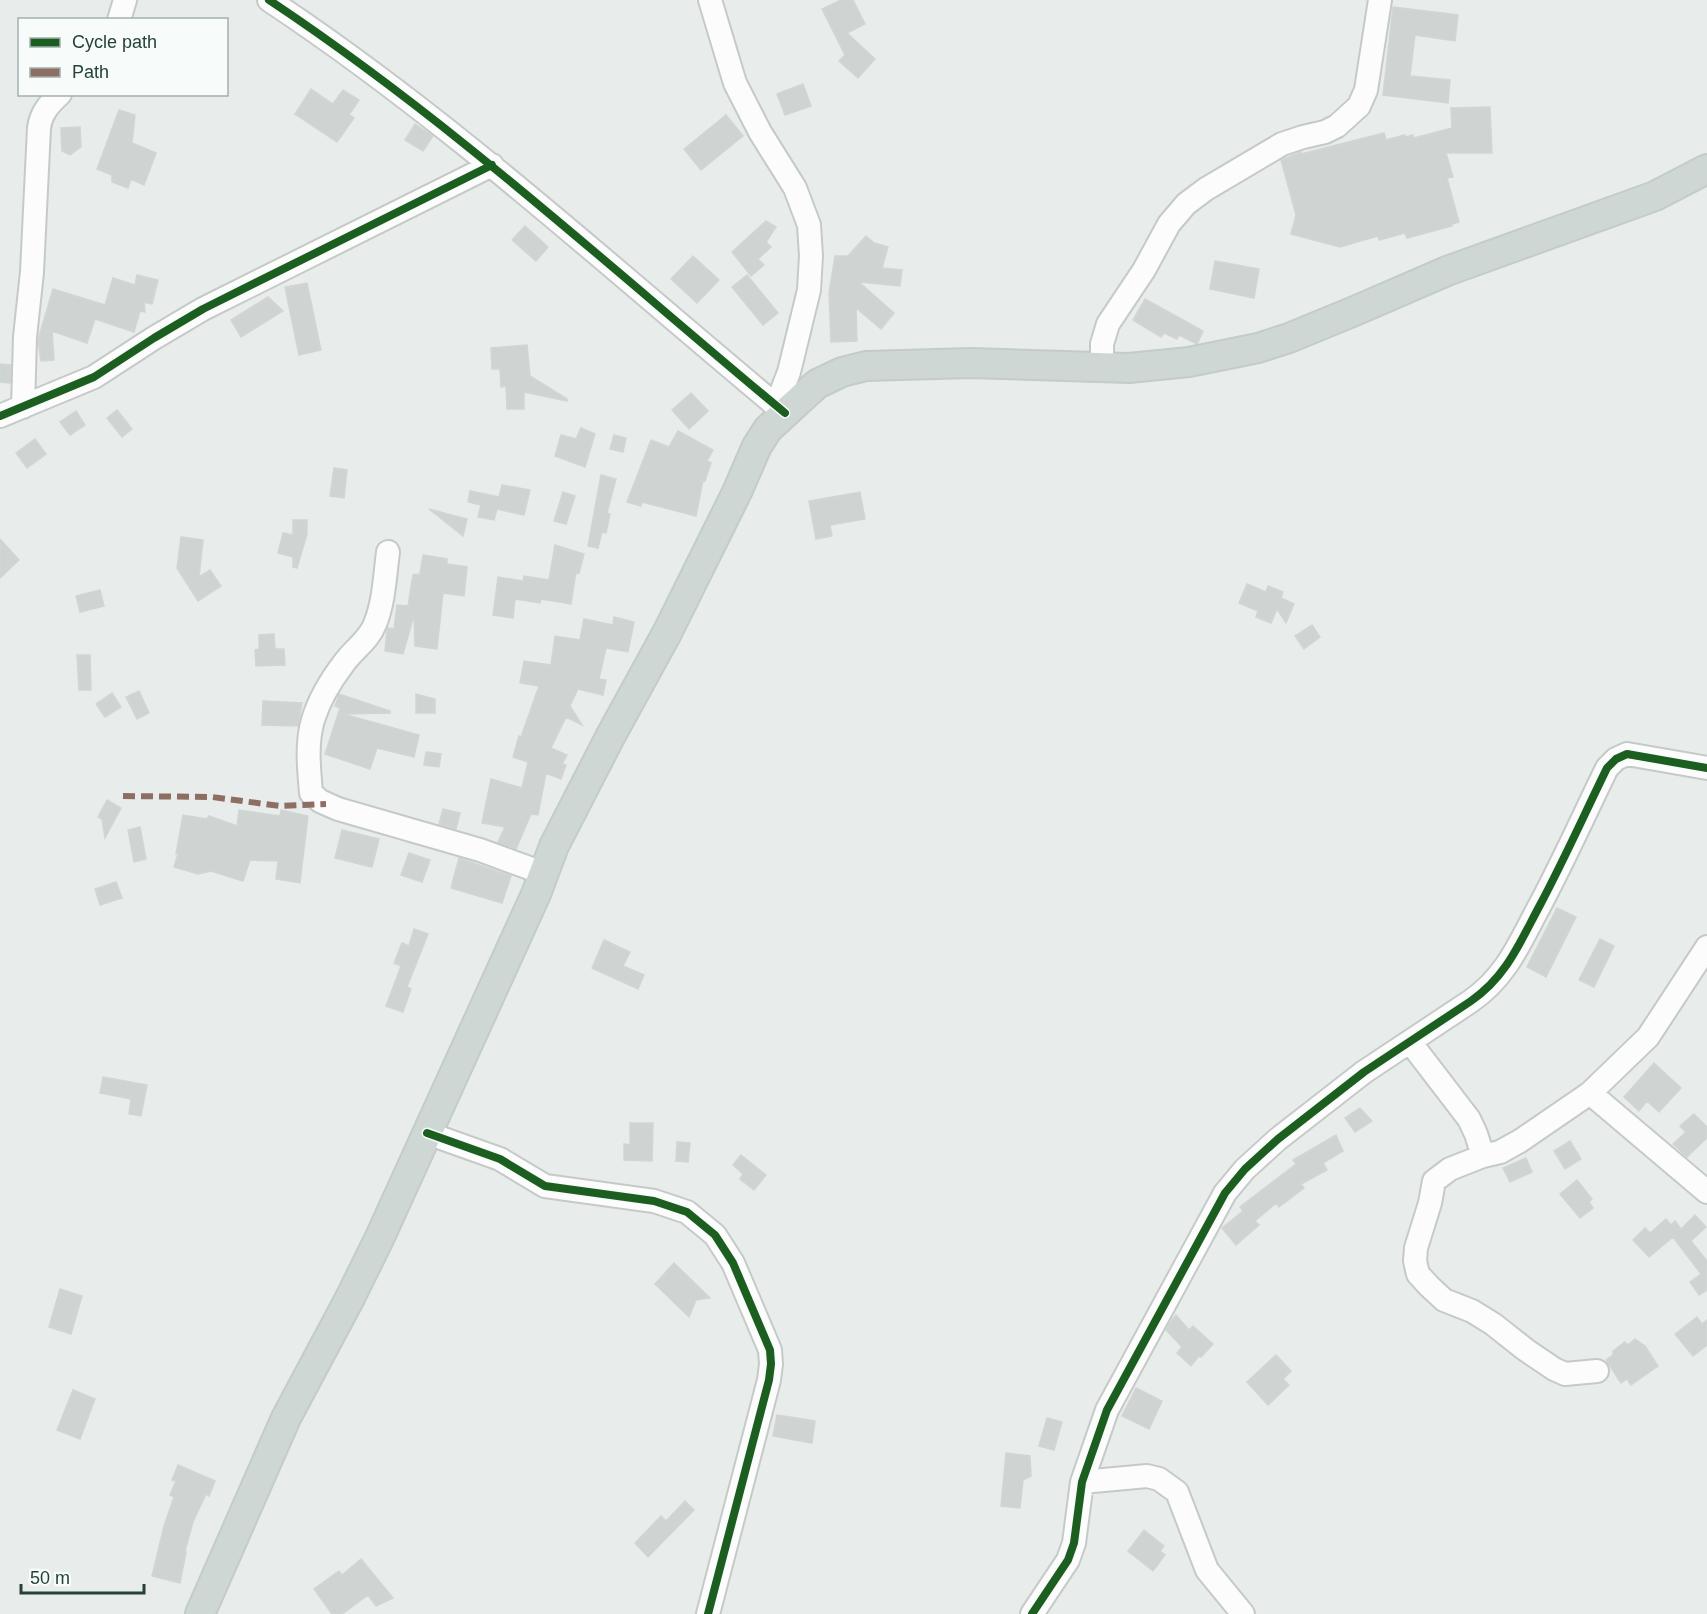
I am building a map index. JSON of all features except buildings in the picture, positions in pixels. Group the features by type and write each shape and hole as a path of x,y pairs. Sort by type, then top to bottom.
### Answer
{"main road":[{"path":"200,1614 286,1418 350,1298 427,1133 536,894 554,846 610,736 667,633 737,492 757,446 781,410 817,384 842,372 866,366 971,363 1102,369 1129,368 1190,362 1248,350 1278,341 1357,310 1447,271 1654,196 1707,170"}],"street":[{"path":"120,18 125,0"},
{"path":"268,0 389,85 492,165 781,410 809,290 811,256 809,225 795,188 760,132 735,83 710,0"},
{"path":"1102,369 1102,344 1108,324 1140,278 1169,224 1186,204 1206,189 1282,144 1325,132 1337,126 1359,106 1366,90 1380,0"},
{"path":"23,407 25,337 32,272 37,143 41,115 58,96"},
{"path":"0,416 94,377 203,309 492,165"},
{"path":"388,552 375,625 363,644 345,661 325,692 313,721 308,756 311,793 320,801 338,808 480,850 543,873"},
{"path":"1032,1614 1068,1560 1074,1543 1082,1482 1107,1410 1225,1193 1245,1169 1278,1139 1364,1072 1485,992 1496,981 1557,872 1607,768 1616,759 1627,754 1707,768"},
{"path":"1597,1371 1565,1374 1554,1369 1493,1324 1472,1311 1444,1300 1418,1274 1415,1261 1416,1248 1430,1203 1434,1181 1450,1169 1500,1152 1520,1141 1590,1094 1648,1037 1707,947"},
{"path":"1410,1042 1468,1119 1483,1156"},
{"path":"1590,1094 1707,1192"},
{"path":"427,1133 500,1159 545,1186 654,1201 687,1212 715,1236 733,1263 770,1350 771,1364 708,1614"},
{"path":"1082,1482 1147,1476 1159,1479 1177,1492 1207,1570 1242,1614"}],"marked path":[{"path":"123,796 212,797 280,806 326,804"}],"cycle path":[{"path":"269,0 337,47 468,147 785,413"},
{"path":"0,416 94,377 203,309 492,165"},
{"path":"1032,1614 1068,1560 1074,1543 1082,1482 1107,1410 1225,1193 1245,1169 1278,1139 1364,1072 1471,1001 1494,981 1512,958 1558,871 1607,768 1616,759 1627,754 1707,768"},
{"path":"427,1133 500,1159 545,1186 654,1201 687,1212 715,1235 733,1263 770,1350 771,1364 769,1380 708,1614"}]}
